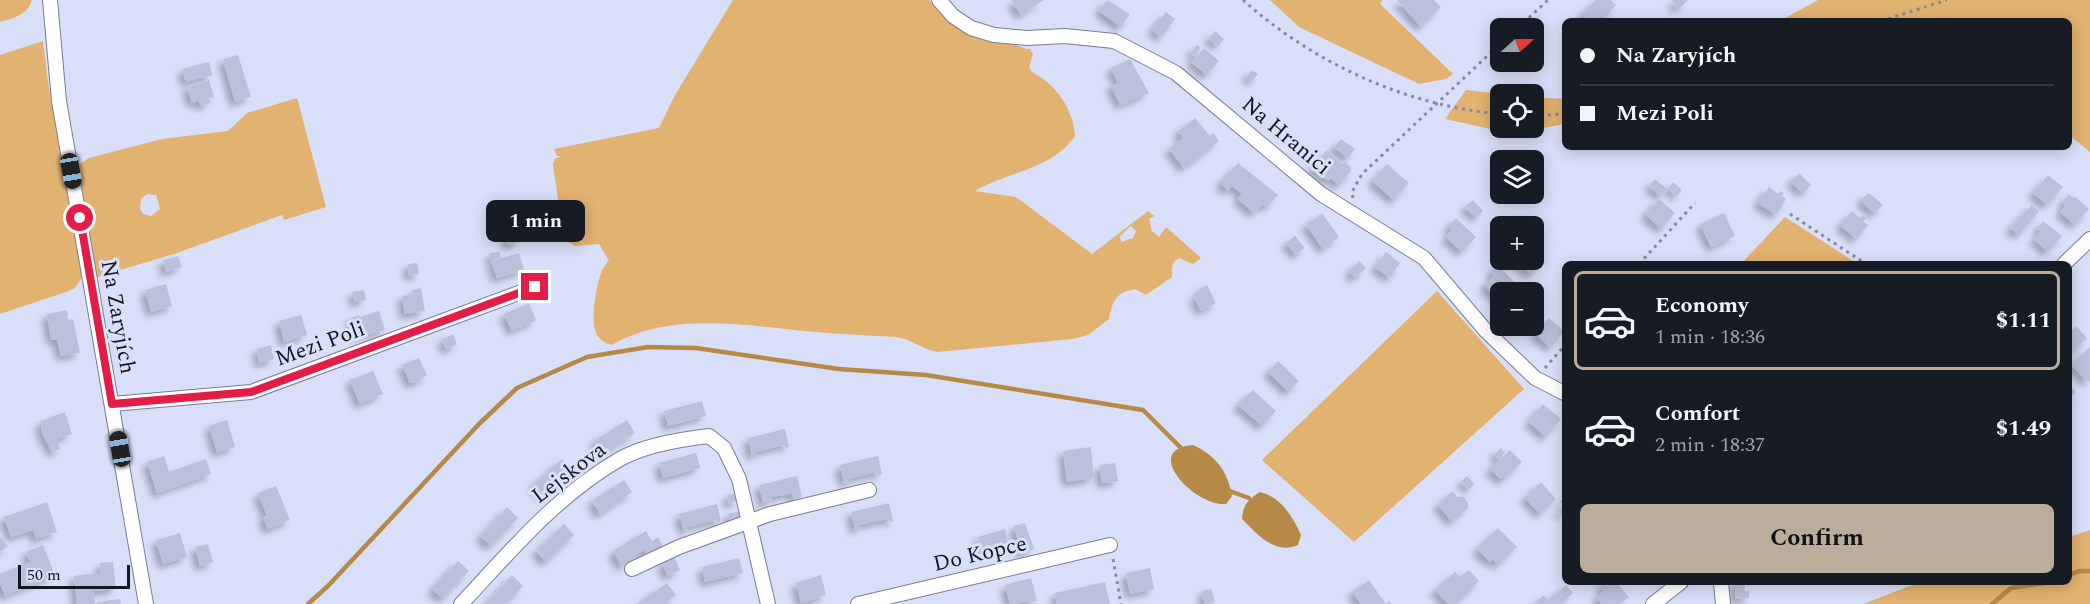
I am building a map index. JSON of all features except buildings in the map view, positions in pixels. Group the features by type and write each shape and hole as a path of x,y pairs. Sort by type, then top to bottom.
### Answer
{"street":[{"name":"Na Zaryjích","path":"50,0 59,101 146,604"},
{"name":"Na Hranici","path":"939,0 953,16 962,22 994,35 1027,38 1065,36 1114,41 1176,73 1321,194 1424,258 1486,331 1535,378 1562,392"},
{"path":"2067,261 2090,239"},
{"name":"Mezi Poli","path":"112,404 251,392 535,287"},
{"name":"Lejskova","path":"461,604 551,509 622,458 685,438 709,436 724,448 739,479 768,604"},
{"path":"632,570 679,547 770,514 869,490"},
{"name":"Do Kopce","path":"858,604 1110,545"},
{"path":"1653,604 1677,585"},
{"path":"1721,585 1723,604"}],"path":[{"path":"1244,0 1266,21 1314,53 1380,85 1461,111 1490,113"},
{"path":"1529,18 1548,0"},
{"path":"1890,18 1947,0"},
{"path":"1355,215 1352,192 1362,174 1490,53"},
{"path":"1544,115 1562,114"},
{"path":"1642,261 1695,202"},
{"path":"1790,214 1861,261"},
{"path":"1535,378 1562,348"},
{"path":"1110,545 1121,604"}],"shaded area":[{"path":"0,0 32,0 24,12 0,22"},
{"path":"733,0 929,0 947,20 966,31 1030,49 1033,54 1029,67 1062,98 1074,126 1075,136 1055,156 975,191 1016,197 1092,254 1148,211 1154,216 1149,219 1152,231 1159,237 1166,227 1201,258 1193,264 1179,258 1176,260 1172,268 1172,277 1146,295 1135,289 1119,295 1109,319 1088,335 1073,339 937,352 896,337 706,323 657,328 612,345 601,340 596,333 594,323 598,283 609,261 599,244 575,246 564,240 553,165 555,159 561,156 557,156 554,149 659,128 675,95","holes":["1131,226 1136,231 1133,238 1121,242 1120,236"]},
{"path":"1270,0 1382,0 1380,4 1453,74 1446,79 1419,84 1299,27"},
{"path":"1818,0 2090,0 2090,152 2072,137 2072,18 1785,18"},
{"path":"43,41 48,82 83,276 75,288 0,314 0,55"},
{"path":"1466,90 1490,93 1490,129 1445,119"},
{"path":"297,98 326,207 284,220 282,215 174,254 120,270 118,263 111,266 113,272 98,277 95,275 76,167 89,158 162,139 228,131 247,113","holes":["147,194 156,195 160,209 151,216 143,214 140,209 141,199"]},
{"path":"1544,98 1562,99 1562,124 1544,128"},
{"path":"1785,217 1853,261 1744,261"},
{"path":"1437,291 1524,389 1354,542 1262,460"},
{"path":"1193,445 1214,459 1224,471 1232,496 1226,504 1200,497 1178,477 1172,466 1171,456 1178,449"},
{"path":"1260,492 1274,498 1290,515 1301,535 1298,545 1282,547 1267,542 1242,519 1247,503"},
{"path":"2090,530 2090,604 1863,604 1912,585 2072,585 2072,536"}],"waterway":[{"path":"308,604 328,586 479,424 517,388 587,357 648,347 696,348 839,369 926,375 1143,410 1183,450"},
{"path":"1227,490 1249,498"},
{"path":"2072,574 2090,571"},
{"path":"1992,604 2011,588 2032,585"}],"route":[{"path":"80,218 112,404 251,392 535,287"}]}
